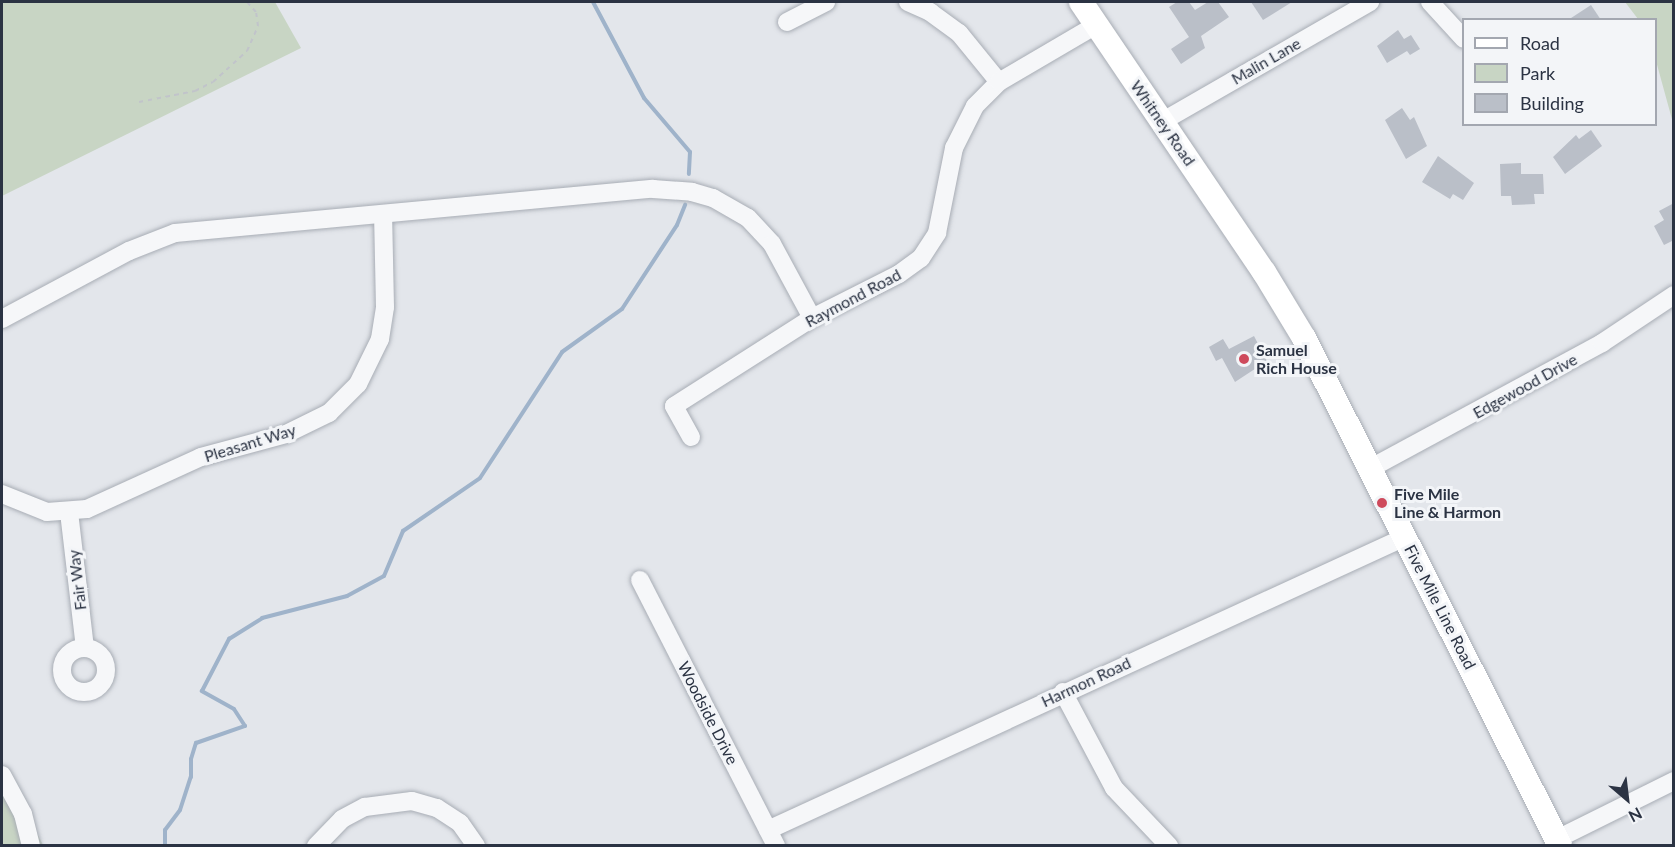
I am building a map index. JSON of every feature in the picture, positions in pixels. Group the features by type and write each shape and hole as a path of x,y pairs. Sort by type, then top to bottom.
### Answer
{"main road":[{"name":"Whitney Road","path":"1081,2 1246,245"},
{"name":"Five Mile Line Road","path":"1246,245 1304,338 1559,842"}],"street":[{"path":"787,22 826,2"},
{"path":"908,2 959,33 999,82"},
{"name":"Malin Lane","path":"1163,121 1370,2"},
{"path":"1430,2 1462,37"},
{"name":"Raymond Road","path":"691,437 674,406 812,318 899,274 930,247 941,220 948,170 959,134 975,106 999,82 1096,25"},
{"path":"2,320 129,251 176,233 653,189 692,192 732,207 761,230 781,257 812,318"},
{"name":"Pleasant Way","path":"2,494 24,506 69,512 110,502 201,457 286,435 309,425 345,400 368,368 383,322 383,214"},
{"name":"Edgewood Drive","path":"1371,468 1602,343 1674,295"},
{"name":"Fair Way","path":"69,512 85,648"},
{"name":"Harmon Road","path":"772,838 1063,692 1405,537"},
{"name":"Woodside Drive","path":"640,580 772,838"},
{"path":"1063,692 1114,788 1169,846"},
{"path":"2,775 23,814 31,846"},
{"path":"1559,842 1674,782"},
{"path":"316,846 347,816 389,801 412,801 437,808 460,824 476,846"}],"path":[{"path":"139,102 195,91 213,82 247,51 258,26 256,12 247,2"}],"green space":[{"path":"2,2 275,2 301,48 2,196"},
{"path":"1625,2 1673,2 1673,123 1657,65 1657,18 1637,18"},
{"path":"2,764 43,845 2,845"}],"building":[{"path":"1177,2 1189,2 1195,10 1208,2 1218,2 1229,17 1201,36 1205,48 1181,64 1171,49 1189,37 1169,7"},
{"path":"1251,2 1292,2 1263,20"},
{"path":"1591,5 1600,18 1571,18"},
{"path":"1398,30 1404,39 1411,35 1420,49 1410,55 1407,51 1387,63 1377,46"},
{"path":"1402,108 1410,120 1414,117 1427,146 1406,159 1385,120"},
{"path":"1591,130 1602,146 1565,174 1553,157 1576,135 1579,139"},
{"path":"1438,156 1474,183 1463,200 1453,194 1450,199 1422,182"},
{"path":"1521,163 1521,174 1543,174 1544,194 1534,194 1535,204 1512,205 1511,196 1501,196 1500,164"},
{"path":"1674,203 1674,240 1664,245 1654,226 1664,220 1659,211"},
{"name":"Samuel Rich House","path":"1254,336 1267,361 1235,382 1222,358 1216,361 1209,347 1223,339 1229,349"}],"waterway":[{"path":"593,2 644,98 690,152 689,174"},
{"path":"165,846 165,830 180,810 191,777 191,759 196,743 245,726 234,709 202,691 229,639 262,618 347,596 384,576 403,531 480,478 562,352 622,309 677,225 685,205"}],"place":[{"name":"Samuel Rich House","path":"1244,359"},
{"name":"Five Mile Line & Harmon","path":"1382,503"}]}
